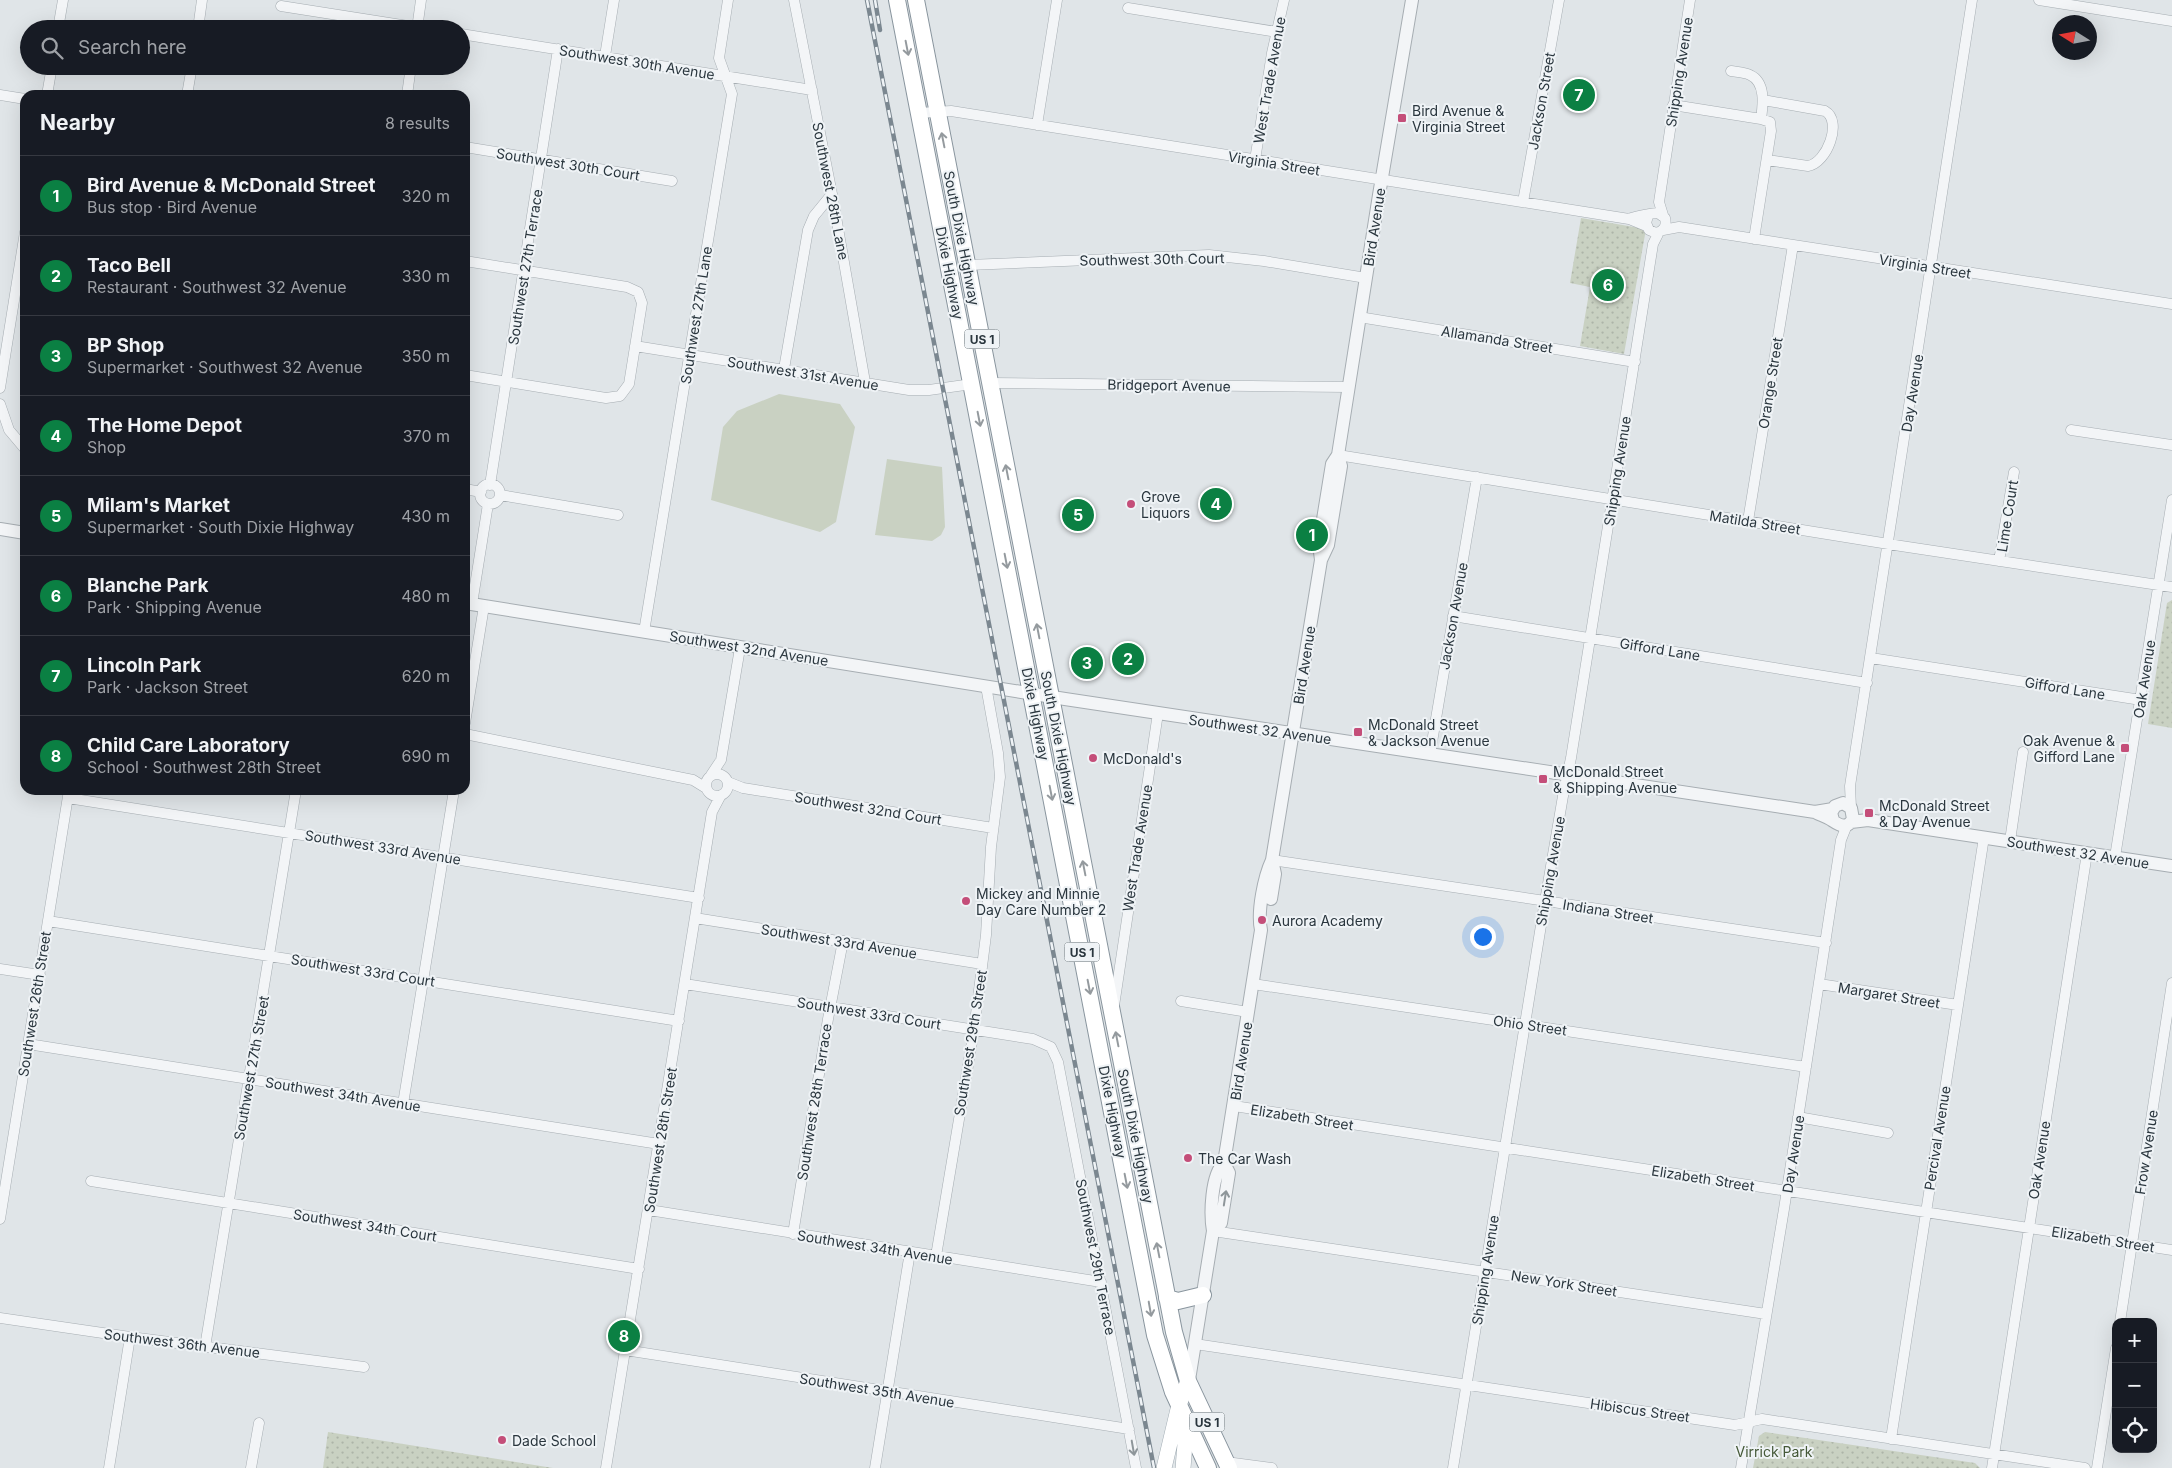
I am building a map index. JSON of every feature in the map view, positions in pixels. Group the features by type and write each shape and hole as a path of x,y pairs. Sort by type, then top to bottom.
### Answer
{"highway":[{"name":"Dixie Highway","path":"897,0 1155,1335 1161,1358 1187,1425"},
{"name":"South Dixie Highway","path":"917,2 1166,1298 1188,1382 1228,1465"},
{"path":"1166,1298 1178,1301 1203,1295"},
{"name":"US 1","path":"1187,1425 1208,1468"}],"main road":[{"path":"1164,1468 1179,1406 1188,1382"},
{"path":"1183,1468 1188,1382"}],"street":[{"path":"60,20 63,0"},
{"path":"199,20 202,0"},
{"path":"420,20 421,0"},
{"path":"605,56 614,0"},
{"name":"Southwest 27th Lane","path":"644,632 732,94 719,58 728,0"},
{"name":"Southwest 28th Lane","path":"794,0 832,194 865,382"},
{"path":"1037,125 1057,0"},
{"name":"West Trade Avenue","path":"1255,160 1284,0"},
{"name":"Bird Avenue","path":"1188,1382 1213,1231 1211,1211 1218,1169 1224,1163 1234,1106 1261,930 1259,921 1267,872 1272,860 1322,560 1319,544 1332,464 1338,455 1412,0"},
{"name":"Jackson Street","path":"1523,202 1559,0"},
{"name":"Shipping Avenue","path":"1664,217 1659,202 1690,0"},
{"name":"Day Avenue","path":"1741,1468 1820,984 1843,815 1850,786 1867,683 1972,0"},
{"path":"2039,0 2172,21"},
{"path":"280,6 369,20"},
{"path":"1128,8 1277,32"},
{"name":"Southwest 30th Avenue","path":"470,35 812,90"},
{"name":"Southwest 27th Terrace","path":"490,485 558,50"},
{"path":"1731,71 1752,76 1760,86 1763,100 1761,119"},
{"path":"48,90 50,75"},
{"path":"188,90 190,75"},
{"path":"408,90 410,75"},
{"path":"0,95 20,98"},
{"path":"1763,100 1820,109 1830,115 1832,121 1829,145 1817,162 1808,166 1766,160"},
{"path":"1673,105 1768,121 1771,126 1754,239"},
{"name":"Virginia Street","path":"919,113 951,111 1629,219 1632,216 1653,225 1679,227 2172,304"},
{"name":"Southwest 30th Court","path":"470,148 672,181"},
{"path":"784,369 808,230 814,216 832,194"},
{"name":"Shipping Avenue","path":"1453,1468 1524,1024 1635,362 1653,244 1651,242 1656,204 1659,202"},
{"path":"1658,213 1664,217 1666,225 1653,225 1658,213"},
{"name":"Virginia Street","path":"1664,217 1679,227"},
{"name":"Orange Street","path":"1748,521 1793,245"},
{"name":"Southwest 30th Court","path":"968,265 1209,255 1264,261 1366,278"},
{"path":"470,262 624,286 638,292 642,303 629,384 620,396 605,398 470,376"},
{"path":"0,388 20,263"},
{"name":"Allamanda Street","path":"1359,317 1635,362"},
{"name":"Southwest 31st Avenue","path":"635,346 924,390 972,384"},
{"name":"Bridgeport Avenue","path":"990,383 1348,387"},
{"path":"0,404 8,430 20,443"},
{"path":"2071,430 2172,445"},
{"name":"Matilda Street","path":"1338,455 1888,544 2172,587"},
{"name":"Lime Court","path":"1999,561 2014,472"},
{"name":"Jackson Avenue","path":"1430,754 1477,477"},
{"path":"488,504 482,498 481,492 484,487 496,486 500,495"},
{"path":"470,491 481,492"},
{"path":"488,504 496,502 500,495"},
{"path":"500,495 618,515"},
{"name":"Oak Avenue","path":"2115,857 2172,500"},
{"path":"470,657 474,605 488,504"},
{"path":"0,529 20,532"},
{"name":"Southwest 32nd Avenue","path":"474,605 1032,694"},
{"name":"Gifford Lane","path":"1453,616 1867,683"},
{"path":"724,786 721,760 740,648"},
{"name":"Gifford Lane","path":"1870,658 2141,700"},
{"path":"986,686 1000,766 993,828"},
{"name":"Southwest 32 Avenue","path":"1032,694 2172,866"},
{"name":"West Trade Avenue","path":"1112,1014 1122,962 1121,954 1158,713"},
{"path":"470,735 709,783"},
{"path":"2010,841 2023,752"},
{"path":"721,760 709,783 714,796 724,786"},
{"path":"709,783 718,774 724,786"},
{"name":"Southwest 28th Street","path":"606,1468 712,812 709,783"},
{"name":"Southwest 32nd Court","path":"724,786 993,828"},
{"name":"Southwest 28th Street","path":"712,812 724,786"},
{"name":"Southwest 26th Street","path":"0,1219 68,795"},
{"name":"Southwest 33rd Avenue","path":"74,795 289,833 699,898"},
{"name":"Southwest 27th Street","path":"205,1347 295,795"},
{"path":"403,1104 453,795"},
{"name":"Southwest 29th Street","path":"936,1256 974,1030 982,964 993,828"},
{"name":"Percival Avenue","path":"1891,1439 1984,838"},
{"name":"Oak Avenue","path":"1992,1468 2087,853"},
{"name":"Indiana Street","path":"1272,860 1826,943"},
{"name":"Southwest 33rd Avenue","path":"695,918 982,964"},
{"name":"Southwest 33rd Court","path":"48,921 679,1021"},
{"name":"Southwest 28th Terrace","path":"793,1234 830,1007 843,941"},
{"path":"1102,960 1112,960 1121,954"},
{"path":"0,969 40,975"},
{"name":"Frow Avenue","path":"2121,1318 2168,1038 2172,983"},
{"name":"Southwest 33rd Court","path":"685,984 1033,1039 1051,1047"},
{"name":"Ohio Street","path":"1253,984 1806,1067"},
{"name":"Margaret Street","path":"1820,984 1958,1005"},
{"path":"1181,1001 1248,1012"},
{"name":"Southwest 34th Avenue","path":"28,1044 659,1144"},
{"name":"Southwest 29th Terrace","path":"1051,1047 1058,1062 1136,1468"},
{"name":"Elizabeth Street","path":"1234,1106 2172,1250"},
{"path":"1798,1117 1888,1133"},
{"name":"Southwest 34th Court","path":"91,1181 639,1270"},
{"name":"Southwest 34th Avenue","path":"648,1210 1101,1282"},
{"name":"New York Street","path":"1213,1231 1766,1314"},
{"path":"874,1468 910,1252"},
{"name":"Southwest 36th Avenue","path":"0,1318 364,1367"},
{"path":"109,1468 130,1337"},
{"name":"Hibiscus Street","path":"1195,1344 1735,1425 1762,1419 2085,1468"},
{"name":"Southwest 35th Avenue","path":"625,1350 1129,1429"},
{"path":"2097,1468 2114,1363"},
{"path":"252,1468 259,1423"},
{"path":"1228,1465 1272,1468"}],"green space":[{"path":"1581,218 1646,229 1624,354 1580,346 1590,287 1570,283"},
{"path":"779,394 840,404 855,427 836,522 820,532 711,500 723,427 737,411"},
{"path":"887,459 942,467 945,527 941,535 932,541 875,535"},
{"path":"2172,600 2172,728 2148,724 2167,603"},
{"path":"328,1432 553,1468 323,1468"},
{"name":"Virrick Park","path":"1765,1432 1975,1463 1980,1468 1753,1468 1759,1436"}],"railway":[{"path":"867,0 1154,1468"},
{"path":"875,0 880,30"}],"place":[{"name":"Lincoln Park","path":"1579,95"},
{"name":"Bird Avenue & Virginia Street","path":"1402,118"},
{"name":"Blanche Park","path":"1608,285"},
{"name":"Grove Liquors","path":"1131,504"},
{"name":"The Home Depot","path":"1216,504"},
{"name":"Milam's Market","path":"1078,515"},
{"name":"Bird Avenue & McDonald Street","path":"1312,535"},
{"name":"Taco Bell","path":"1128,659"},
{"name":"BP Shop","path":"1087,663"},
{"name":"McDonald Street & Jackson Avenue","path":"1358,732"},
{"name":"Oak Avenue & Gifford Lane","path":"2125,748"},
{"name":"McDonald's","path":"1093,758"},
{"name":"McDonald Street & Shipping Avenue","path":"1543,779"},
{"name":"McDonald Street & Day Avenue","path":"1869,813"},
{"name":"Mickey and Minnie Day Care Number 2","path":"966,901"},
{"name":"Aurora Academy","path":"1262,920"},
{"name":"The Car Wash","path":"1188,1158"},
{"name":"Child Care Laboratory","path":"624,1336"},
{"name":"Dade School","path":"502,1440"}]}
